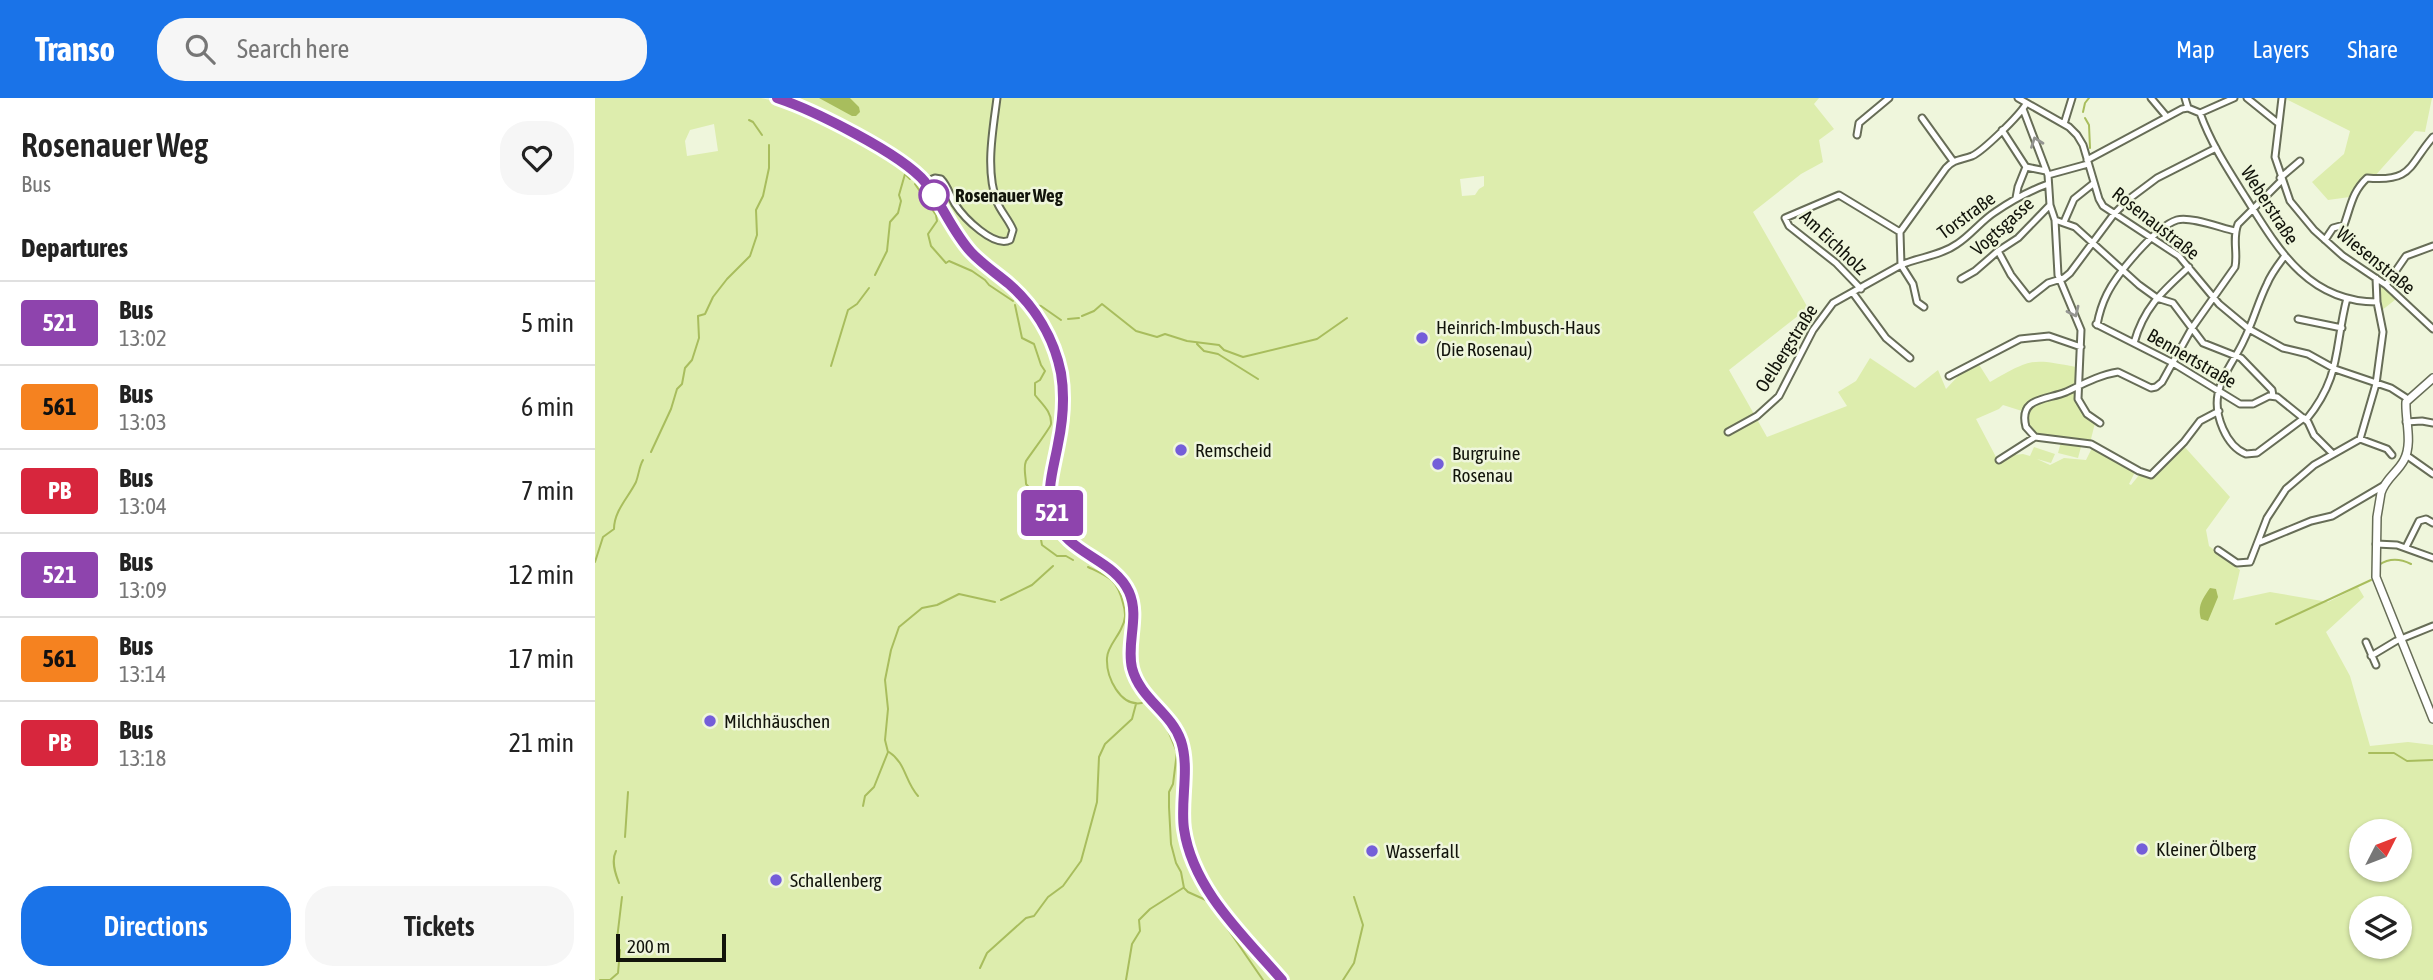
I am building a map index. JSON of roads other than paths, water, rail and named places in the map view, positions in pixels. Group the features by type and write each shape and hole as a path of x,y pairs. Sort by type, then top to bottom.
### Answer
{"main road":[{"path":"777,98 815,114 887,152 928,181 964,244 1022,296 1051,340 1060,370 1063,396 1062,423 1050,489 1050,505 1055,521 1068,541 1113,571 1129,593 1134,612 1131,654 1135,675 1145,694 1174,726 1182,746 1182,816 1192,861 1216,902 1282,980"},
{"path":"2433,378 2408,399 2406,455 2383,486 2377,517 2376,544 2376,577 2433,719"}],"street":[{"path":"928,181 939,178 944,180 962,214 995,241 1004,243 1012,237 1012,226 1000,209 993,184 992,148 997,98"},
{"path":"1875,98 1878,108"},
{"path":"1857,135 1859,123 1889,98"},
{"name":"Rosenaustraße","path":"2018,98 2024,107 2064,124 2077,135 2101,203 2170,249 2189,267 2228,314 2283,348 2308,354 2335,369 2391,388 2408,399"},
{"path":"2064,124 2072,98"},
{"path":"2151,98 2167,117"},
{"path":"2185,98 2188,108"},
{"path":"2002,130 2026,167 2047,173 2088,162 2188,108 2200,113 2234,98"},
{"path":"2247,98 2278,123"},
{"name":"Wiesenstraße","path":"2281,98 2275,157 2290,201 2325,240 2343,256 2386,285 2433,329"},
{"path":"1924,307 1917,302 1913,284 1901,265 1900,232 1953,161 1974,155 2024,107"},
{"name":"Vogtsgasse","path":"1961,279 2018,238 2050,205 2047,173 2024,107"},
{"name":"Weberstraße","path":"2200,113 2216,148 2284,257 2311,281 2347,298 2377,302"},
{"path":"1922,118 1953,161"},
{"path":"2325,240 2333,228 2344,225 2349,205 2367,178 2391,179 2399,176 2413,166 2433,137"},
{"path":"1998,251 2011,275 2029,298 2048,283 2070,272 2114,214 2151,182 2216,148"},
{"path":"2219,411 2200,421 2184,442 2151,475 2091,444 2035,436 2025,424 2029,407 2038,400 2065,392 2078,384 2118,372 2151,388 2162,382 2192,328 2235,267 2235,231 2243,219 2300,161"},
{"path":"2016,198 2026,167"},
{"path":"2064,222 2074,199 2094,183"},
{"name":"Torstraße","path":"1901,265 1946,251 2016,198 2048,184"},
{"name":"Am Eichholz","path":"1861,289 1836,263 1789,226 1785,218 1839,195 1900,232"},
{"path":"2050,205 2055,220 2059,279 2081,326 2078,399 2087,414 2100,423"},
{"path":"2123,272 2152,237 2177,220 2186,219 2235,231"},
{"path":"2055,220 2075,227 2123,272 2157,298 2173,303 2203,343 2237,355 2248,363 2257,377 2272,390 2273,396 2281,399 2305,419 2314,435 2332,453"},
{"path":"2386,285 2406,256 2433,246"},
{"path":"2284,257 2267,284 2220,390 2219,411 2231,444 2238,451 2249,455 2257,453 2305,419 2323,396 2335,369 2347,298"},
{"name":"Oelbergstraße","path":"1728,432 1757,416 1782,393 1820,318 1833,303 1901,265"},
{"path":"2134,343 2143,316 2157,298 2189,267"},
{"name":"Bennertstraße","path":"2123,272 2108,292 2096,324 2172,363 2244,405 2273,396"},
{"path":"2360,439 2375,384 2383,329 2377,302 2376,278"},
{"path":"1853,293 1886,338 1910,358"},
{"path":"2298,319 2342,328"},
{"path":"1949,376 2019,339 2049,336 2081,347"},
{"path":"2406,422 2433,423"},
{"path":"1999,460 2035,436"},
{"path":"2218,550 2232,560 2244,564 2252,559 2267,518 2286,489 2332,453 2360,439 2387,449 2392,454"},
{"path":"2406,455 2433,474"},
{"path":"2259,542 2311,521 2332,516 2383,486"},
{"path":"2406,547 2419,521 2426,519 2433,523"},
{"path":"2376,544 2406,547 2433,558"},
{"path":"2371,656 2401,639 2433,626"},
{"path":"2366,642 2376,665"}],"waterway":[{"path":"2083,112 2089,98"},
{"path":"2085,118 2089,125 2090,148"},
{"path":"749,120 762,135"},
{"path":"651,452 677,389 682,384 685,368 692,360 699,338 698,316 705,314 713,297 750,256 757,235 756,210 763,196 769,168 769,145"},
{"path":"875,275 887,251 890,222 898,213 901,201 899,195 905,174 910,179"},
{"path":"915,184 936,215 937,221 928,234 931,246 946,263 949,261 972,271 1013,301"},
{"path":"831,366 848,310 857,304 869,288"},
{"path":"1082,316 1102,304 1136,331 1157,337 1165,334 1187,341 1219,345 1224,350 1243,357 1317,339 1347,318"},
{"path":"1015,305 1022,338 1034,344 1045,371 1035,383 1035,395 1046,408 1051,420 1050,426 1026,461 1026,484 1032,491 1042,545 1057,556 1066,556 1073,560"},
{"path":"1035,305 1041,306 1061,320"},
{"path":"1068,319 1079,318"},
{"path":"1197,344 1204,351 1218,354 1258,379"},
{"path":"595,562 603,537 614,529 616,516 636,482 643,460"},
{"path":"2379,565 2395,560 2411,564"},
{"path":"1001,600 1032,585 1053,566"},
{"path":"1088,567 1107,576 1121,595 1124,623 1107,654 1107,666 1112,682 1121,696 1134,703 1142,703"},
{"path":"2276,624 2371,580"},
{"path":"863,806 865,796 874,787 888,752 885,740 888,709 885,680 899,627 922,608 937,605 959,594 995,602"},
{"path":"980,968 987,953 1026,918 1034,916 1048,897 1063,886 1081,861 1097,802 1099,757 1105,744 1132,719 1136,704"},
{"path":"1148,706 1167,728 1177,752 1173,784 1169,792 1171,844 1176,863 1184,888 1208,901"},
{"path":"889,752 899,762 918,796"},
{"path":"2369,753 2394,753 2407,761 2433,760"},
{"path":"625,837 628,792"},
{"path":"616,851 614,863 619,883"},
{"path":"1126,980 1132,944 1140,931 1139,920 1150,909 1183,888"},
{"path":"617,939 622,897"},
{"path":"1343,980 1354,963 1363,925 1354,897"},
{"path":"1212,906 1263,980"},
{"path":"610,980 618,973 620,950"},
{"path":"600,980 609,980"}],"place":[{"name":"Rosenauer Weg","path":"934,195"},
{"name":"Heinrich-Imbusch-Haus (Die Rosenau)","path":"1422,338"},
{"name":"Remscheid","path":"1181,450"},
{"name":"Burgruine Rosenau","path":"1438,464"},
{"name":"Milchhäuschen","path":"710,721"},
{"name":"Kleiner Ölberg","path":"2142,849"},
{"name":"Wasserfall","path":"1372,851"},
{"name":"Schallenberg","path":"776,880"}]}
